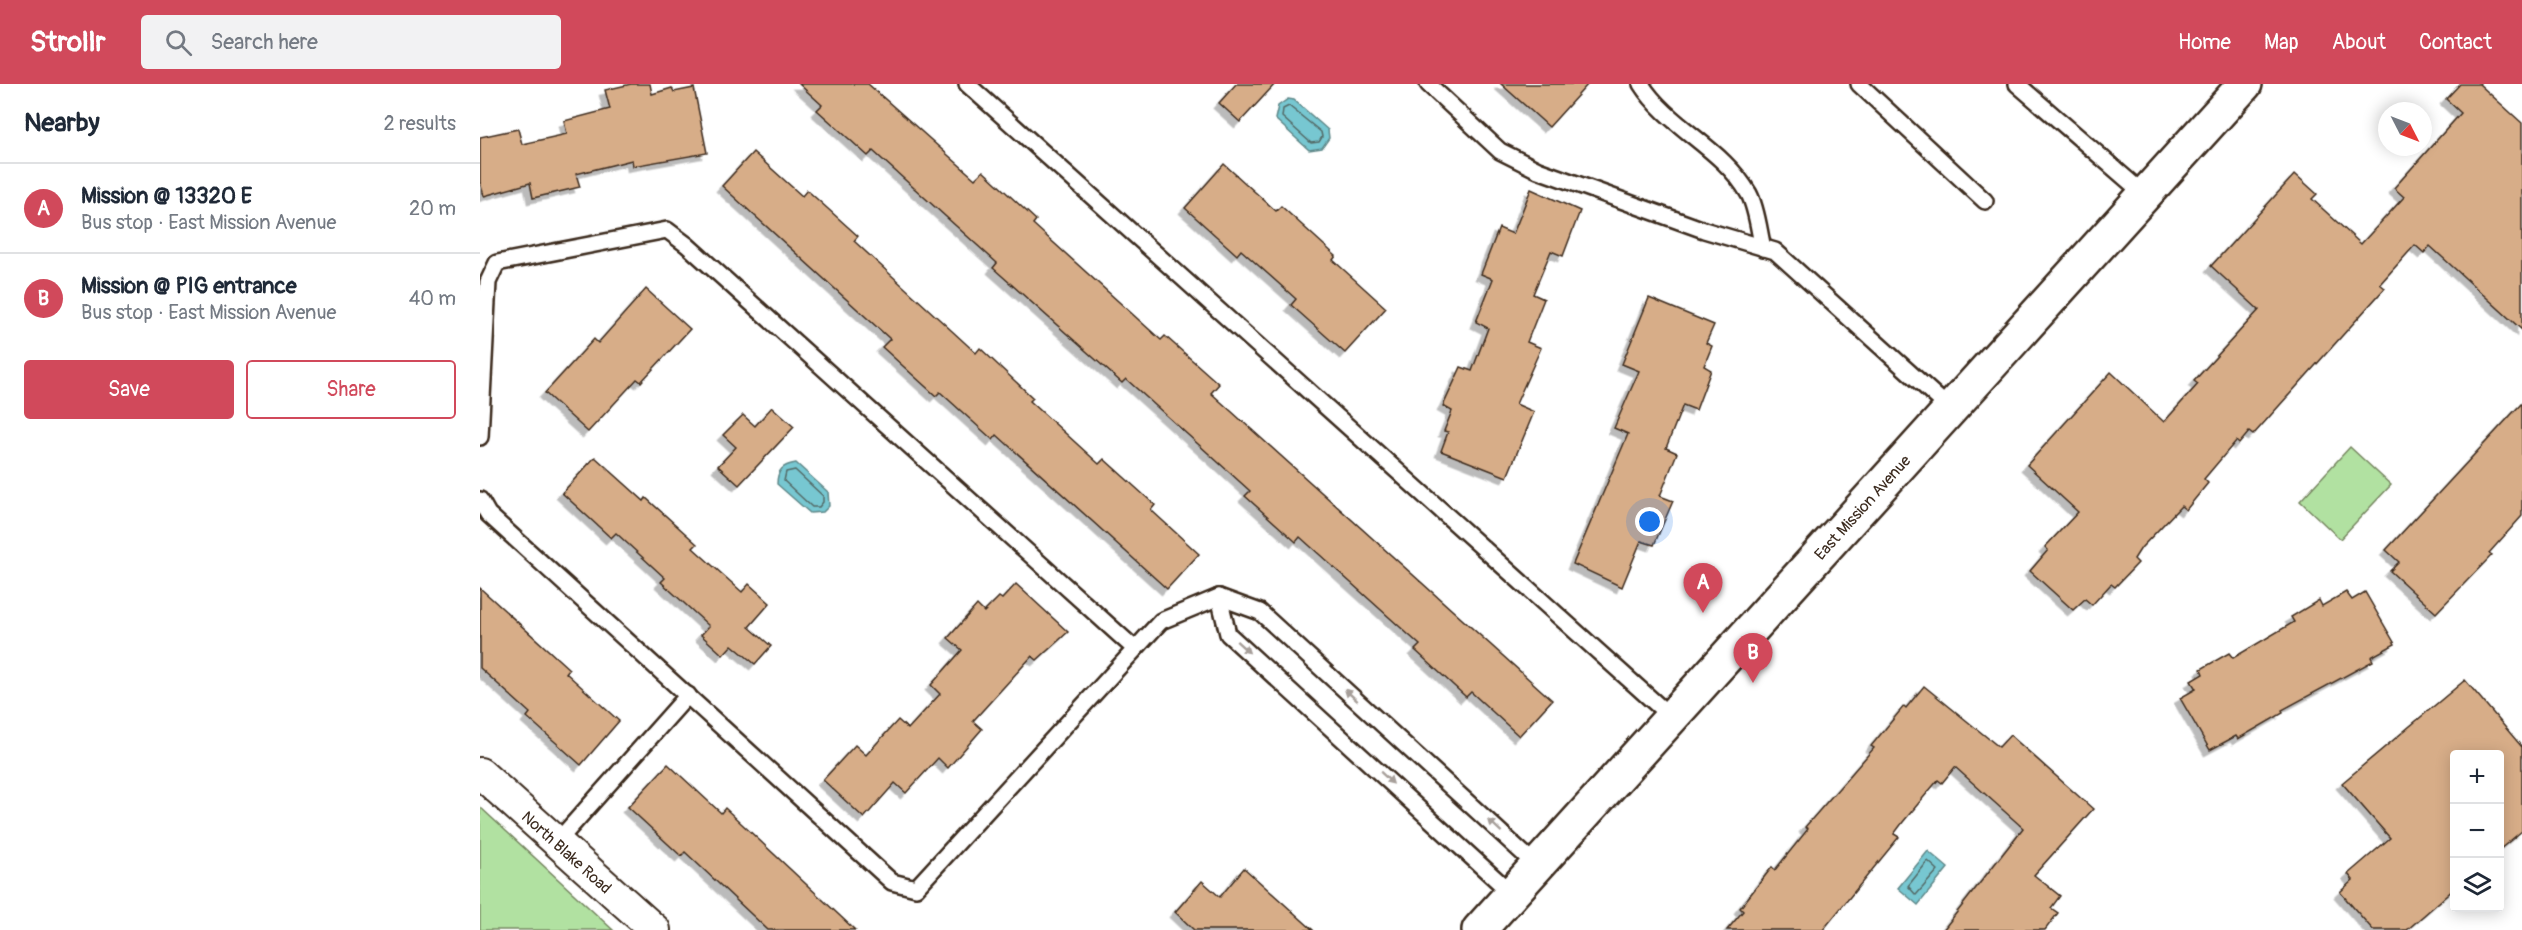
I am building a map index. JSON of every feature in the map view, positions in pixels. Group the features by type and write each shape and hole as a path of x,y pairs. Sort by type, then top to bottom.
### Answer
{"street":[{"name":"East Mission Avenue","path":"1479,930 2245,84"},
{"name":"North Blake Road","path":"480,773 655,930"}],"lane":[{"path":"967,84 1672,718"},
{"path":"1428,84 1500,151 1538,170 1704,230 1774,251 1951,410"},
{"path":"1641,84 1665,113 1718,156 1749,194 1763,248"},
{"path":"1859,84 1984,201"},
{"path":"2017,84 2145,195"},
{"path":"480,437 488,282 497,263 667,230 687,244 1135,649"},
{"path":"480,500 488,514 892,882 916,888 1161,621 1219,597 1260,612 1537,866"},
{"path":"1219,597 1228,634 1512,894"},
{"path":"557,842 688,695"}],"green space":[{"path":"2350,447 2391,485 2340,539 2300,501"},
{"path":"480,807 613,930 480,930"}],"water":[{"path":"1288,99 1294,100 1328,130 1329,138 1322,148 1309,150 1275,119 1278,106"},
{"path":"796,463 828,492 829,506 823,512 810,513 777,484 778,475 782,469"},
{"path":"1928,851 1948,868 1918,905 1898,888"}],"building":[{"path":"631,84 650,84 652,94 672,88 674,92 694,88 707,153 633,166 632,160 576,174 580,187 533,198 530,183 484,196 480,182 480,137 518,129 522,144 567,134 564,121 610,109 605,90"},
{"path":"799,84 868,84 975,179 983,171 1036,220 1033,224 1161,340 1165,336 1219,384 1211,393 1552,700 1519,736 1471,692 1466,697 1415,650 1420,645 1300,537 1296,542 1245,496 1250,491 1126,379 1122,383 993,268 997,263 873,151 868,156 817,110 822,105"},
{"path":"1236,84 1275,84 1240,122 1219,103"},
{"path":"1501,84 1588,84 1549,127"},
{"path":"2460,84 2479,84 2522,123 2522,330 2430,246 2424,253 2415,245 2380,284 2385,288 2253,435 2249,432 2239,444 2236,441 2204,479 2208,483 2186,510 2181,506 2141,548 2134,559 2138,563 2115,587 2111,584 2092,605 2085,599 2073,610 2030,571 2048,550 2045,547 2078,512 2027,465 2111,372 2164,422 2198,384 2194,381 2259,310 2211,266 2295,174 2317,194 2312,199 2361,244 2404,197 2394,188 2423,156 2432,156 2432,145 2461,113 2446,99"},
{"path":"753,152 802,196 807,190 858,236 854,241 976,353 980,348 1033,398 1030,401 1099,464 1104,459 1155,505 1151,510 1199,554 1167,589 997,435 993,440 940,392 936,396 882,347 890,339 722,186"},
{"path":"1224,164 1276,211 1281,206 1336,256 1333,260 1386,308 1345,353 1291,305 1296,299 1241,250 1237,255 1185,208"},
{"path":"1531,189 1580,211 1563,256 1551,251 1533,294 1544,299 1527,342 1541,348 1516,404 1534,412 1507,477 1441,451 1448,432 1444,431 1452,411 1443,406 1461,367 1472,371 1488,328 1476,322 1493,279 1481,274 1499,228 1513,234"},
{"path":"646,289 690,329 641,382 637,379 588,432 545,393 594,339 598,343"},
{"path":"1649,298 1714,325 1706,343 1712,346 1704,366 1711,370 1696,410 1683,405 1666,448 1677,453 1660,496 1673,501 1654,545 1641,541 1622,587 1573,564 1628,434 1614,428 1639,371 1622,364"},
{"path":"2522,403 2522,516 2489,553 2492,555 2436,613 2390,571 2399,562 2386,550"},
{"path":"772,407 794,427 739,485 718,466 736,447 723,435 743,415 755,426"},
{"path":"595,457 644,501 646,498 697,544 693,548 742,592 749,584 770,603 749,627 771,646 755,664 732,645 723,655 701,635 709,626 661,582 665,578 616,533 611,538 562,493"},
{"path":"1016,584 1068,632 1037,660 1032,656 973,721 982,729 948,768 938,758 906,793 895,783 864,818 823,780 855,745 866,755 898,720 908,729 940,694 931,685 962,650 948,638 977,605 984,612 999,597 1002,599"},
{"path":"480,588 569,669 566,673 619,721 581,765 527,717 530,713 480,668"},
{"path":"2346,592 2352,600 2365,592 2395,644 2371,657 2373,661 2282,710 2283,713 2238,739 2236,736 2210,750 2180,698 2196,689 2191,681 2203,674 2201,669 2229,653 2233,658 2294,622 2291,617 2319,600 2322,606"},
{"path":"2465,680 2522,747 2522,831 2504,846 2504,750 2450,750 2450,892 2407,930 2373,930 2340,892 2353,880 2348,874 2390,838 2342,783"},
{"path":"1924,686 1999,747 2010,735 2093,809 2034,875 2060,896 2051,908 2058,913 2045,930 1943,930 2023,828 1955,767 1942,783 1938,780 1903,822 1894,834 1899,837 1823,930 1727,930 1743,911 1740,908 1772,867 1775,870 1808,829 1805,827 1874,748 1871,746 1904,706 1906,708"},
{"path":"668,764 721,813 725,808 855,930 768,930 685,852 681,856 628,807"},
{"path":"1244,868 1313,930 1194,930 1175,912 1202,881 1220,897"}],"place":[{"name":"Mission @ 13320 E","path":"1703,613"},
{"name":"Mission @ PIG entrance","path":"1753,683"}]}
